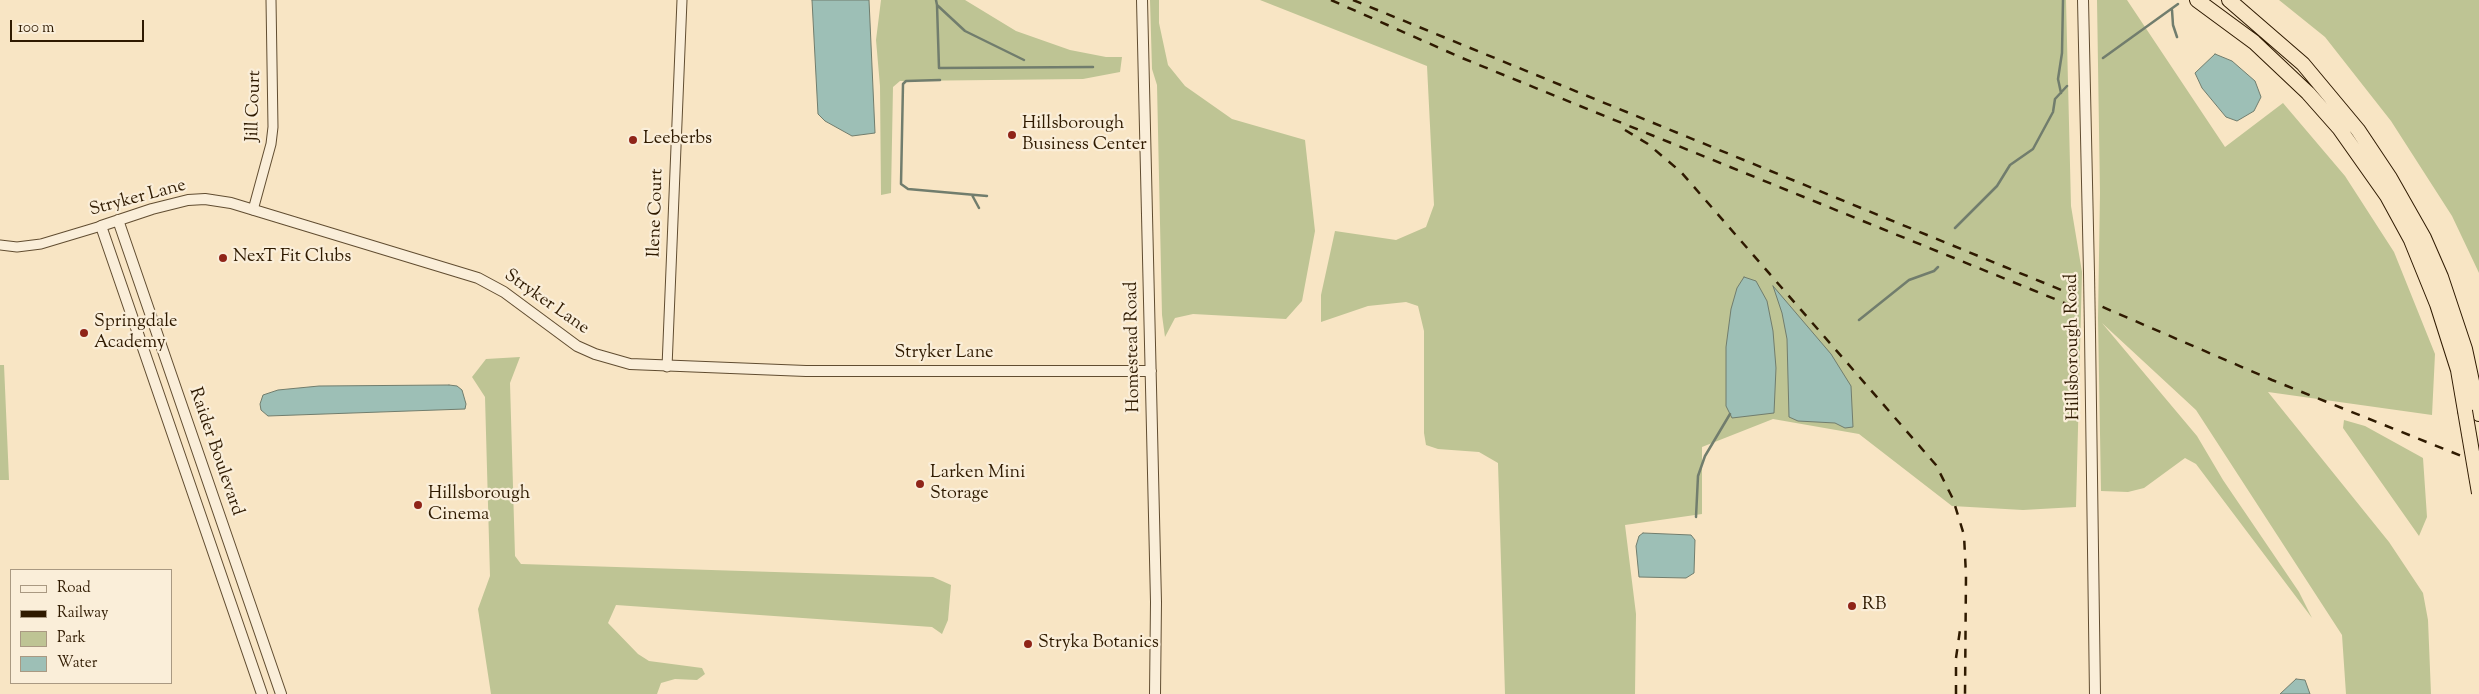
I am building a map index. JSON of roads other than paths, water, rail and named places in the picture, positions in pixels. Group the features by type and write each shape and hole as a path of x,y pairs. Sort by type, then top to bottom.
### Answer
{"highway":[{"path":"2197,0 2232,24 2280,64 2339,128 2373,174 2407,232 2426,273 2474,413"},
{"path":"2229,0 2303,64 2358,130 2390,178 2424,238 2441,277 2465,349 2474,413 2479,493"}],"street":[{"name":"Jill Court","path":"253,210 271,144 273,127 271,0"},
{"name":"Ilene Court","path":"667,367 682,0"},
{"name":"Homestead Road","path":"1142,0 1156,611 1155,694"},
{"name":"Hillsborough Road","path":"2084,0 2095,694"},
{"name":"Stryker Lane","path":"0,244 17,247 41,244 152,208 188,200 221,201 478,278 504,292 562,336 595,354 630,364 667,367 806,371 1151,371"},
{"name":"Raider Boulevard","path":"118,220 281,694"},
{"name":"Raider Boulevard","path":"101,226 262,694"}],"water":[{"path":"812,0 869,0 875,133 852,136 825,121 818,114"},
{"path":"2215,54 2232,61 2255,81 2261,97 2254,111 2237,121 2226,117 2202,88 2195,73"},
{"path":"1744,277 1756,281 1767,301 1773,331 1776,368 1774,413 1732,418 1726,406 1726,347 1731,309 1737,288"},
{"path":"1773,286 1831,354 1851,386 1853,427 1845,428 1835,423 1798,421 1789,417 1787,339 1782,313"},
{"path":"319,386 457,386 462,390 466,404 465,409 268,416 261,410 260,404 263,395 278,390"},
{"path":"1643,533 1691,535 1695,540 1694,573 1686,578 1639,577 1636,546 1639,536"},
{"path":"2296,679 2305,680 2310,694 2280,694"}],"waterway":[{"path":"936,0 937,5 965,31 1024,60"},
{"path":"2061,93 2058,79 2062,53 2063,0"},
{"path":"2103,58 2178,4"},
{"path":"937,5 939,68 1093,67"},
{"path":"2172,10 2173,25 2177,37"},
{"path":"940,80 906,81 903,84 901,184 908,189 987,196"},
{"path":"1955,228 1997,186 2010,165 2033,149 2053,112 2055,99 2067,86"},
{"path":"972,195 979,208"},
{"path":"1859,320 1909,280 1934,271 1938,267"},
{"path":"1696,517 1698,476 1705,456 1730,414"}],"railway":[{"path":"1331,0 1462,58 2072,306"},
{"path":"1353,0 2098,305 2272,380 2479,463"},
{"path":"1625,130 1648,144 1681,172 1936,465 1953,499 1964,535 1966,575 1965,694"},
{"path":"1956,694 1956,658 1960,630"}],"place":[{"name":"Hillsborough Business Center","path":"1012,135"},
{"name":"Leeberbs","path":"633,140"},
{"name":"NexT Fit Clubs","path":"223,258"},
{"name":"Springdale Academy","path":"84,333"},
{"name":"Larken Mini Storage","path":"920,484"},
{"name":"Hillsborough Cinema","path":"418,505"},
{"name":"RB","path":"1852,606"},
{"name":"Stryka Botanics","path":"1028,644"}]}
